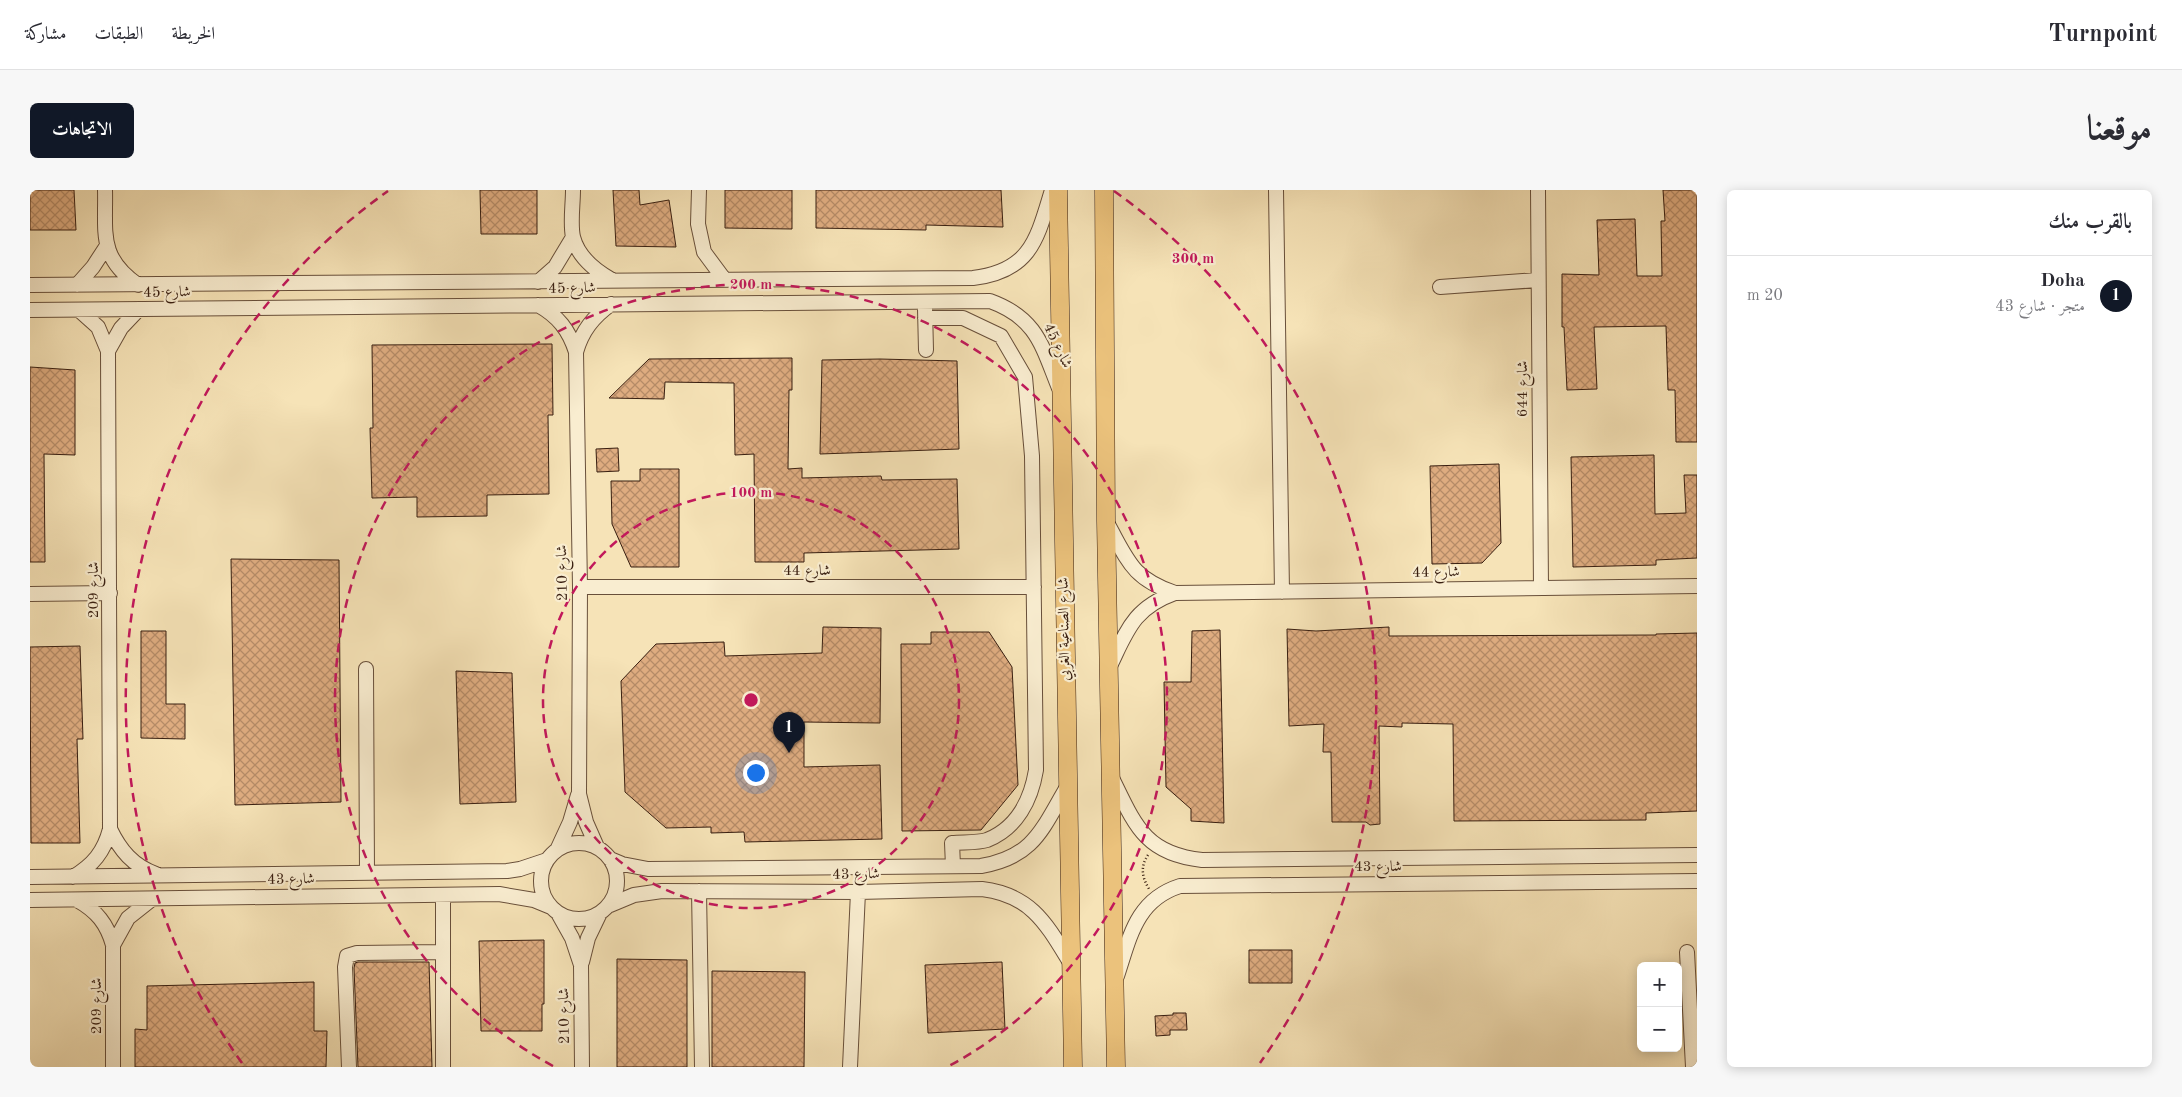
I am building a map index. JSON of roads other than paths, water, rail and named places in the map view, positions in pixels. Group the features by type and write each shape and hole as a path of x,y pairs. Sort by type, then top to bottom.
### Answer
{"main road":[{"name":"شارع الصناعية الغربي","path":"1058,190 1073,1067"},
{"path":"1104,190 1106,521 1116,979 1116,1067"}],"street":[{"path":"105,190 106,247 119,269 138,284"},
{"path":"573,190 573,237 584,258 612,280"},
{"path":"699,190 698,224 704,252 724,280"},
{"name":"شارع 45","path":"30,285 974,278 990,276 1008,269 1023,258 1035,240 1052,190"},
{"path":"1276,190 1282,592"},
{"name":"شارع 644","path":"1538,190 1541,588"},
{"path":"538,282 556,267 573,237"},
{"path":"77,285 93,267 106,247"},
{"path":"1440,287 1538,280"},
{"path":"925,301 926,350"},
{"name":"شارع 45","path":"30,310 990,301 1008,308 1023,318 1036,334 1062,396"},
{"name":"شارع 210","path":"558,848 570,822 578,794 580,587 576,352 580,340 592,320 611,304"},
{"name":"شارع 210","path":"538,305 549,311 566,329 576,352"},
{"name":"شارع 209","path":"108,351 121,328 138,309"},
{"name":"شارع 209","path":"73,877 87,869 98,858 106,844 110,829 108,351 98,327 79,310"},
{"path":"925,318 963,318 1002,336 1025,377 1032,456 1036,770 1032,790 1015,822 987,840 952,843 953,866"},
{"name":"شارع 44","path":"1106,521 1134,570 1146,580 1175,593"},
{"name":"شارع 44","path":"1109,669 1135,618 1147,606 1160,598 1175,593 1697,586"},
{"name":"شارع 44","path":"580,587 1034,587"},
{"path":"30,594 110,593"},
{"path":"366,670 367,874"},
{"name":"شارع 43","path":"1112,778 1136,824 1154,846 1182,858 1202,860 1697,855"},
{"name":"شارع 43","path":"610,859 629,866 648,869 981,866 1000,862 1017,855 1031,844 1042,830 1067,787"},
{"name":"شارع 210","path":"578,794 586,822 598,847"},
{"path":"110,829 116,842 135,864 161,876"},
{"path":"582,843 598,847 610,859 617,877 614,896 605,909 583,919 566,917 554,910 546,900 540,884 547,860 558,848 566,845 582,843"},
{"name":"شارع 43","path":"30,877 506,871 520,869 547,860"},
{"name":"شارع 43","path":"1116,979 1136,922 1144,909 1154,898 1166,890 1180,886 1200,884 1697,881"},
{"name":"شارع 43","path":"605,909 621,899 647,892 858,892 982,889 999,891 1014,896 1028,905 1040,917 1071,964"},
{"path":"699,891 702,1067"},
{"path":"850,1067 858,892"},
{"name":"شارع 43","path":"30,900 499,894 534,900 554,910"},
{"path":"443,895 443,1067"},
{"name":"شارع 209","path":"113,945 128,918 152,898"},
{"name":"شارع 209","path":"76,900 89,907 101,917 109,930 113,945 113,1067"},
{"name":"شارع 210","path":"582,1067 581,965 588,938 605,909"},
{"name":"شارع 210","path":"554,910 572,938 581,965"},
{"path":"349,1067 345,967 347,956 357,953 442,952"},
{"path":"1687,952 1693,1067"}],"place":[{"name":"Doha","path":"789,753"}]}
